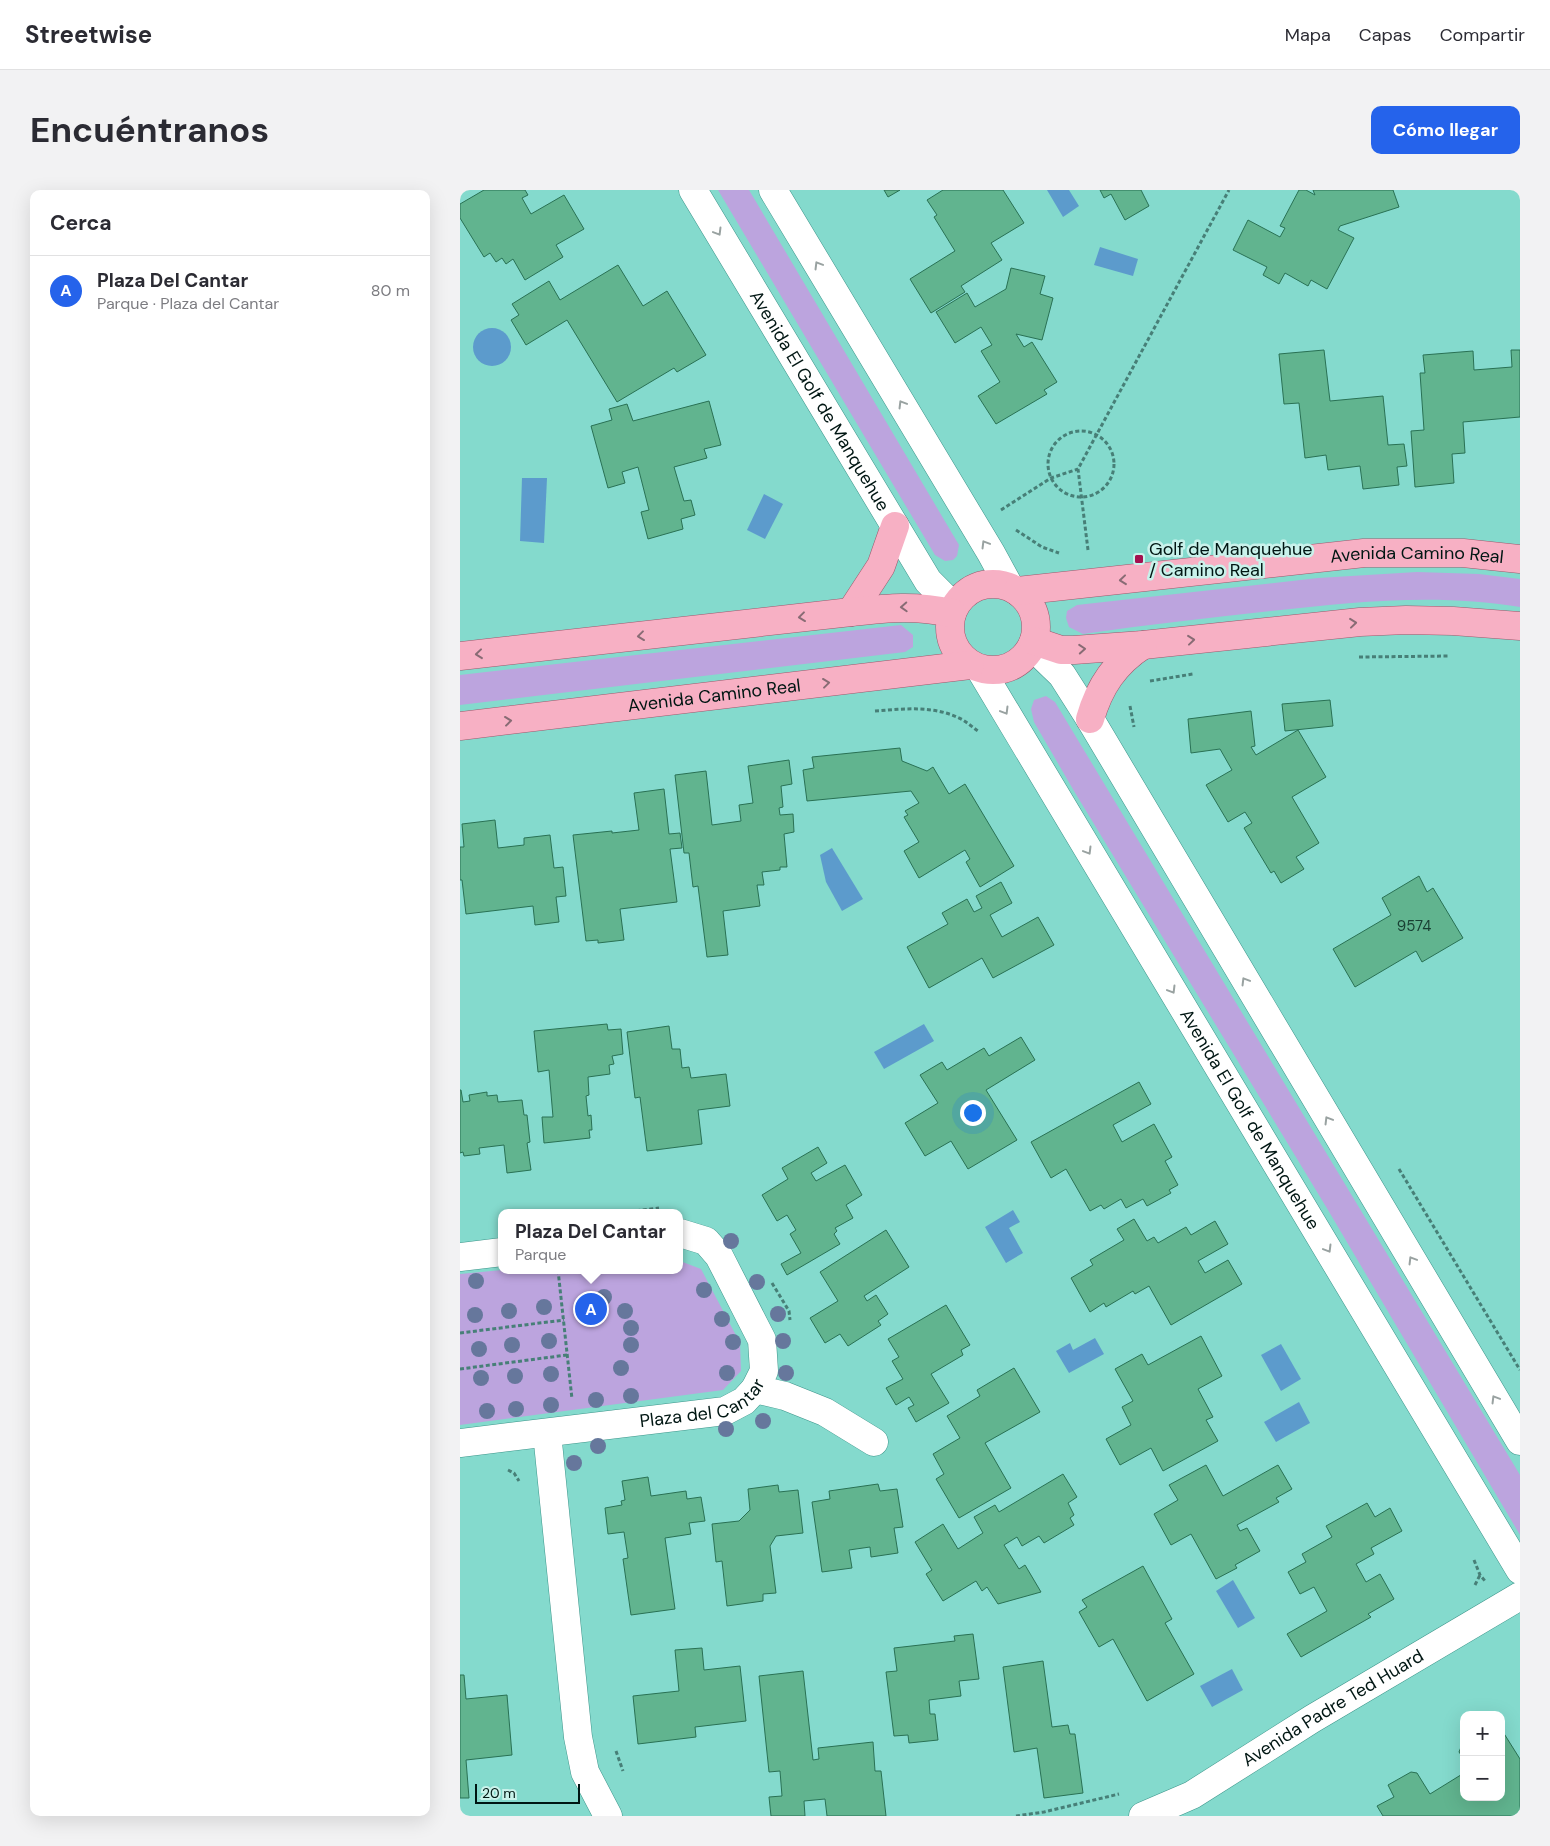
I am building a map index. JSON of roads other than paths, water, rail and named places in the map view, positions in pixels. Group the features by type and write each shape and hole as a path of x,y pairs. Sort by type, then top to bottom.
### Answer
{"main road":[{"path":"851,612 881,566 895,526"},
{"name":"Avenida Camino Real","path":"1013,589 1364,553 1463,553 1520,559"},
{"path":"1000,584 1013,589 1023,596 1032,610 1036,625 1033,644 1027,654 1014,665 998,671 975,667 963,660 953,646 949,630 953,610 966,593 982,585 1000,584"},
{"path":"460,656 851,612 907,607 953,610"},
{"path":"1033,644 1061,650 1143,645 1351,623 1397,620 1452,620 1520,626"},
{"path":"1090,719 1094,704 1109,676 1124,659 1143,645"},
{"name":"Avenida Camino Real","path":"460,726 975,667"}],"street":[{"name":"Avenida El Golf de Manquehue","path":"694,190 928,581 953,610"},
{"path":"773,190 1013,589"},
{"path":"1033,644 1062,675 1090,719 1520,1441"},
{"name":"Avenida El Golf de Manquehue","path":"975,667 1520,1570"},
{"name":"Plaza del Cantar","path":"460,1443 725,1411 744,1401 755,1389 764,1371 762,1340 719,1256 706,1240 683,1234"},
{"path":"460,1257 498,1252"},
{"path":"755,1389 785,1396 825,1412 874,1442"},
{"path":"547,1433 578,1738 585,1772 608,1816"},
{"name":"Avenida Padre Ted Huard","path":"1143,1816 1192,1795 1312,1719 1520,1596"}],"water":[{"path":"1047,190 1069,190 1079,206 1063,217"},
{"path":"1100,247 1138,259 1133,276 1094,265"},
{"path":"492,328 505,334 511,347 505,360 492,366 479,360 473,347 479,334"},
{"path":"522,478 547,478 544,543 520,541"},
{"path":"764,494 783,504 765,539 747,530"},
{"path":"832,848 863,899 842,911 826,882 820,855"},
{"path":"924,1024 934,1041 884,1069 874,1052"},
{"path":"1013,1210 1020,1222 1009,1228 1023,1253 1006,1263 985,1227"},
{"path":"1095,1338 1104,1354 1069,1373 1056,1351 1070,1343 1073,1350"},
{"path":"1281,1344 1301,1379 1281,1391 1261,1355"},
{"path":"1299,1402 1310,1423 1276,1442 1264,1422"},
{"path":"1233,1580 1255,1618 1238,1628 1216,1591"},
{"path":"1232,1669 1243,1690 1212,1707 1200,1686"}],"place":[{"name":"Golf de Manquehue / Camino Real","path":"1139,559"},
{"name":"Plaza Del Cantar","path":"591,1309"}]}
